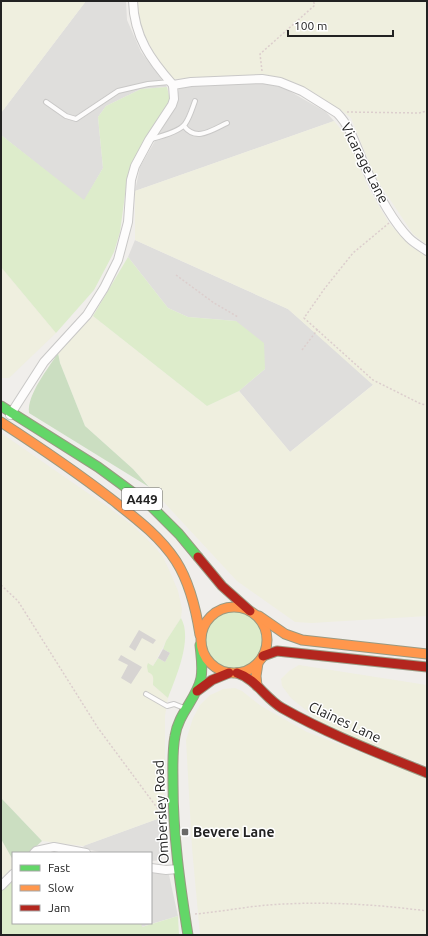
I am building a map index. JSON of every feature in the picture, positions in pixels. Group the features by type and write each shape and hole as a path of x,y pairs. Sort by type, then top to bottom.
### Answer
{"main road":[{"name":"A449","path":"1,406 98,467 151,506 179,534 222,586 252,612 285,634 302,640 427,654"},
{"name":"A449","path":"2,423 66,466 134,517 153,533 168,549 185,579 197,615 200,640"},
{"path":"257,686 256,676 260,660 266,647 266,632 260,619 252,612 235,606 225,607 216,611 208,618 203,626 200,640 203,654 208,662 222,671 233,673 245,671 260,660 277,651 427,667"},
{"name":"Ombersley Road","path":"188,935 178,869 174,814 173,753 175,734 180,719 201,679 202,670 200,640"},
{"name":"Ombersley Road","path":"195,692 217,676 233,673"},
{"name":"Claines Lane","path":"233,673 251,679 272,702 296,715 352,742 427,773"}],"street":[{"path":"2,423 12,412 44,362 87,315 104,288 118,260 128,222 131,180 135,166 172,105 174,99 172,84 149,54 137,32 133,12 133,1"},
{"name":"Vicarage Lane","path":"172,84 262,79 280,82 302,91 337,113 350,131 377,191 394,218 409,238 427,251"},
{"path":"35,852 54,847 81,852"},
{"path":"152,868 166,870 178,869"},
{"path":"1,886 12,875"}],"lane":[{"path":"46,102 66,116 76,119 118,92 148,84 172,84"},
{"path":"150,139 159,137 184,126 190,117 195,101"},
{"path":"184,126 189,132 196,134 205,133 227,123"},
{"path":"146,694 167,706 174,704 185,708"}],"path":[{"path":"262,79 260,54 315,5 313,1"},
{"path":"342,118 347,112 419,113 427,111"},
{"path":"394,218 353,253 325,288 304,318 374,380 421,404 427,405"},
{"path":"176,275 214,303 238,317"},
{"path":"302,350 318,329"},
{"path":"1,585 18,601 98,728 161,813 174,814"},
{"path":"185,915 266,905 304,903 347,903 427,911"}],"shaded area":[{"path":"86,1 126,1 127,20 141,52 167,87 141,89 106,106 98,117 103,168 84,201 1,135 1,113"},
{"path":"260,82 284,88 326,112 334,121 135,191 140,167 175,106 179,88 193,84"},
{"path":"135,240 288,309 374,384 290,452 239,391 265,369 236,321 188,317 168,308 128,257"},
{"path":"160,818 162,860 152,861 152,852 100,852 86,849 83,846"},
{"path":"152,873 169,875 178,916 152,924"},
{"path":"141,924 151,924 141,927"}],"green space":[{"path":"1,1 86,1 1,113"},
{"path":"138,1 427,1 427,245 413,234 375,177 351,118 311,91 279,77 242,75 174,79 157,59 140,27"},
{"path":"167,87 169,103 138,152 127,180 120,232 114,252 94,290 56,333 1,267 1,135 84,200 103,168 98,117 106,106 141,89"},
{"path":"334,121 345,134 370,191 389,223 410,246 427,256 427,616 312,623 295,622 237,581 133,469 85,426 60,363 58,353 93,316 207,406 239,391 290,452 373,385 288,309 135,240 135,191"},
{"path":"128,257 168,308 188,317 236,321 264,343 265,369 239,391 207,406 93,316"},
{"path":"1,267 56,333 9,378 1,378"},
{"path":"58,353 60,363 85,426 133,469 149,487 29,413 31,398 44,374"},
{"path":"1,433 108,507 132,525 154,546 163,557 170,572 178,591 182,609 181,618 166,641 153,666 148,663 154,677 153,685 168,698 165,716 164,792 160,818 83,846 42,841 1,798"},
{"path":"233,611 249,616 257,624 262,640 257,656 249,664 233,669 217,664 209,656 204,640 209,624 217,616"},
{"path":"181,618 185,636 184,647 179,669 168,698 153,685 153,676 148,672 147,666 148,663 153,666 158,658 165,662 170,653 163,649 166,641"},
{"path":"299,665 427,685 427,766 328,728 291,698 282,686 281,679 289,671"},
{"path":"235,688 242,691 261,706 307,732 427,778 427,935 200,935 192,848 186,740 193,718 200,705 210,695 223,689"},
{"path":"1,798 42,841 30,852 12,852 12,858 1,839"},
{"path":"1,839 12,858 12,869 1,878"},
{"path":"12,880 12,924 141,924 142,927 178,916 179,935 1,935 1,890"}],"building":[{"path":"139,630 156,640 153,644 142,638 135,651 129,647"},
{"path":"163,649 170,653 165,662 158,658"},
{"path":"121,655 142,667 131,684 121,678 128,665 118,660"}],"traffic: fast":[{"path":"1,406 98,467 151,506 179,534 198,557"},
{"path":"188,935 176,841 173,803 173,754 177,728 183,713 196,692 201,678 202,666 200,645"}],"traffic: slow":[{"path":"1,422 97,488 137,519 162,543 181,569 189,587 197,616 200,635"},
{"path":"228,607 240,607 247,609 258,616 265,627 267,640 265,653 258,664 247,671 240,673 228,673 221,671 210,664 203,653 201,646 201,634 203,627 210,616 221,609 228,607"},
{"path":"259,616 285,634 302,640 427,654"},
{"path":"257,686 256,676 258,663"}],"traffic: jam":[{"path":"198,557 222,586 250,611"},
{"path":"263,656 277,651 427,667"},
{"path":"197,691 212,680 229,673"},
{"path":"237,673 250,680 276,704 299,717 353,743 427,773"}],"place":[{"name":"Bevere Lane","path":"185,832"}]}
